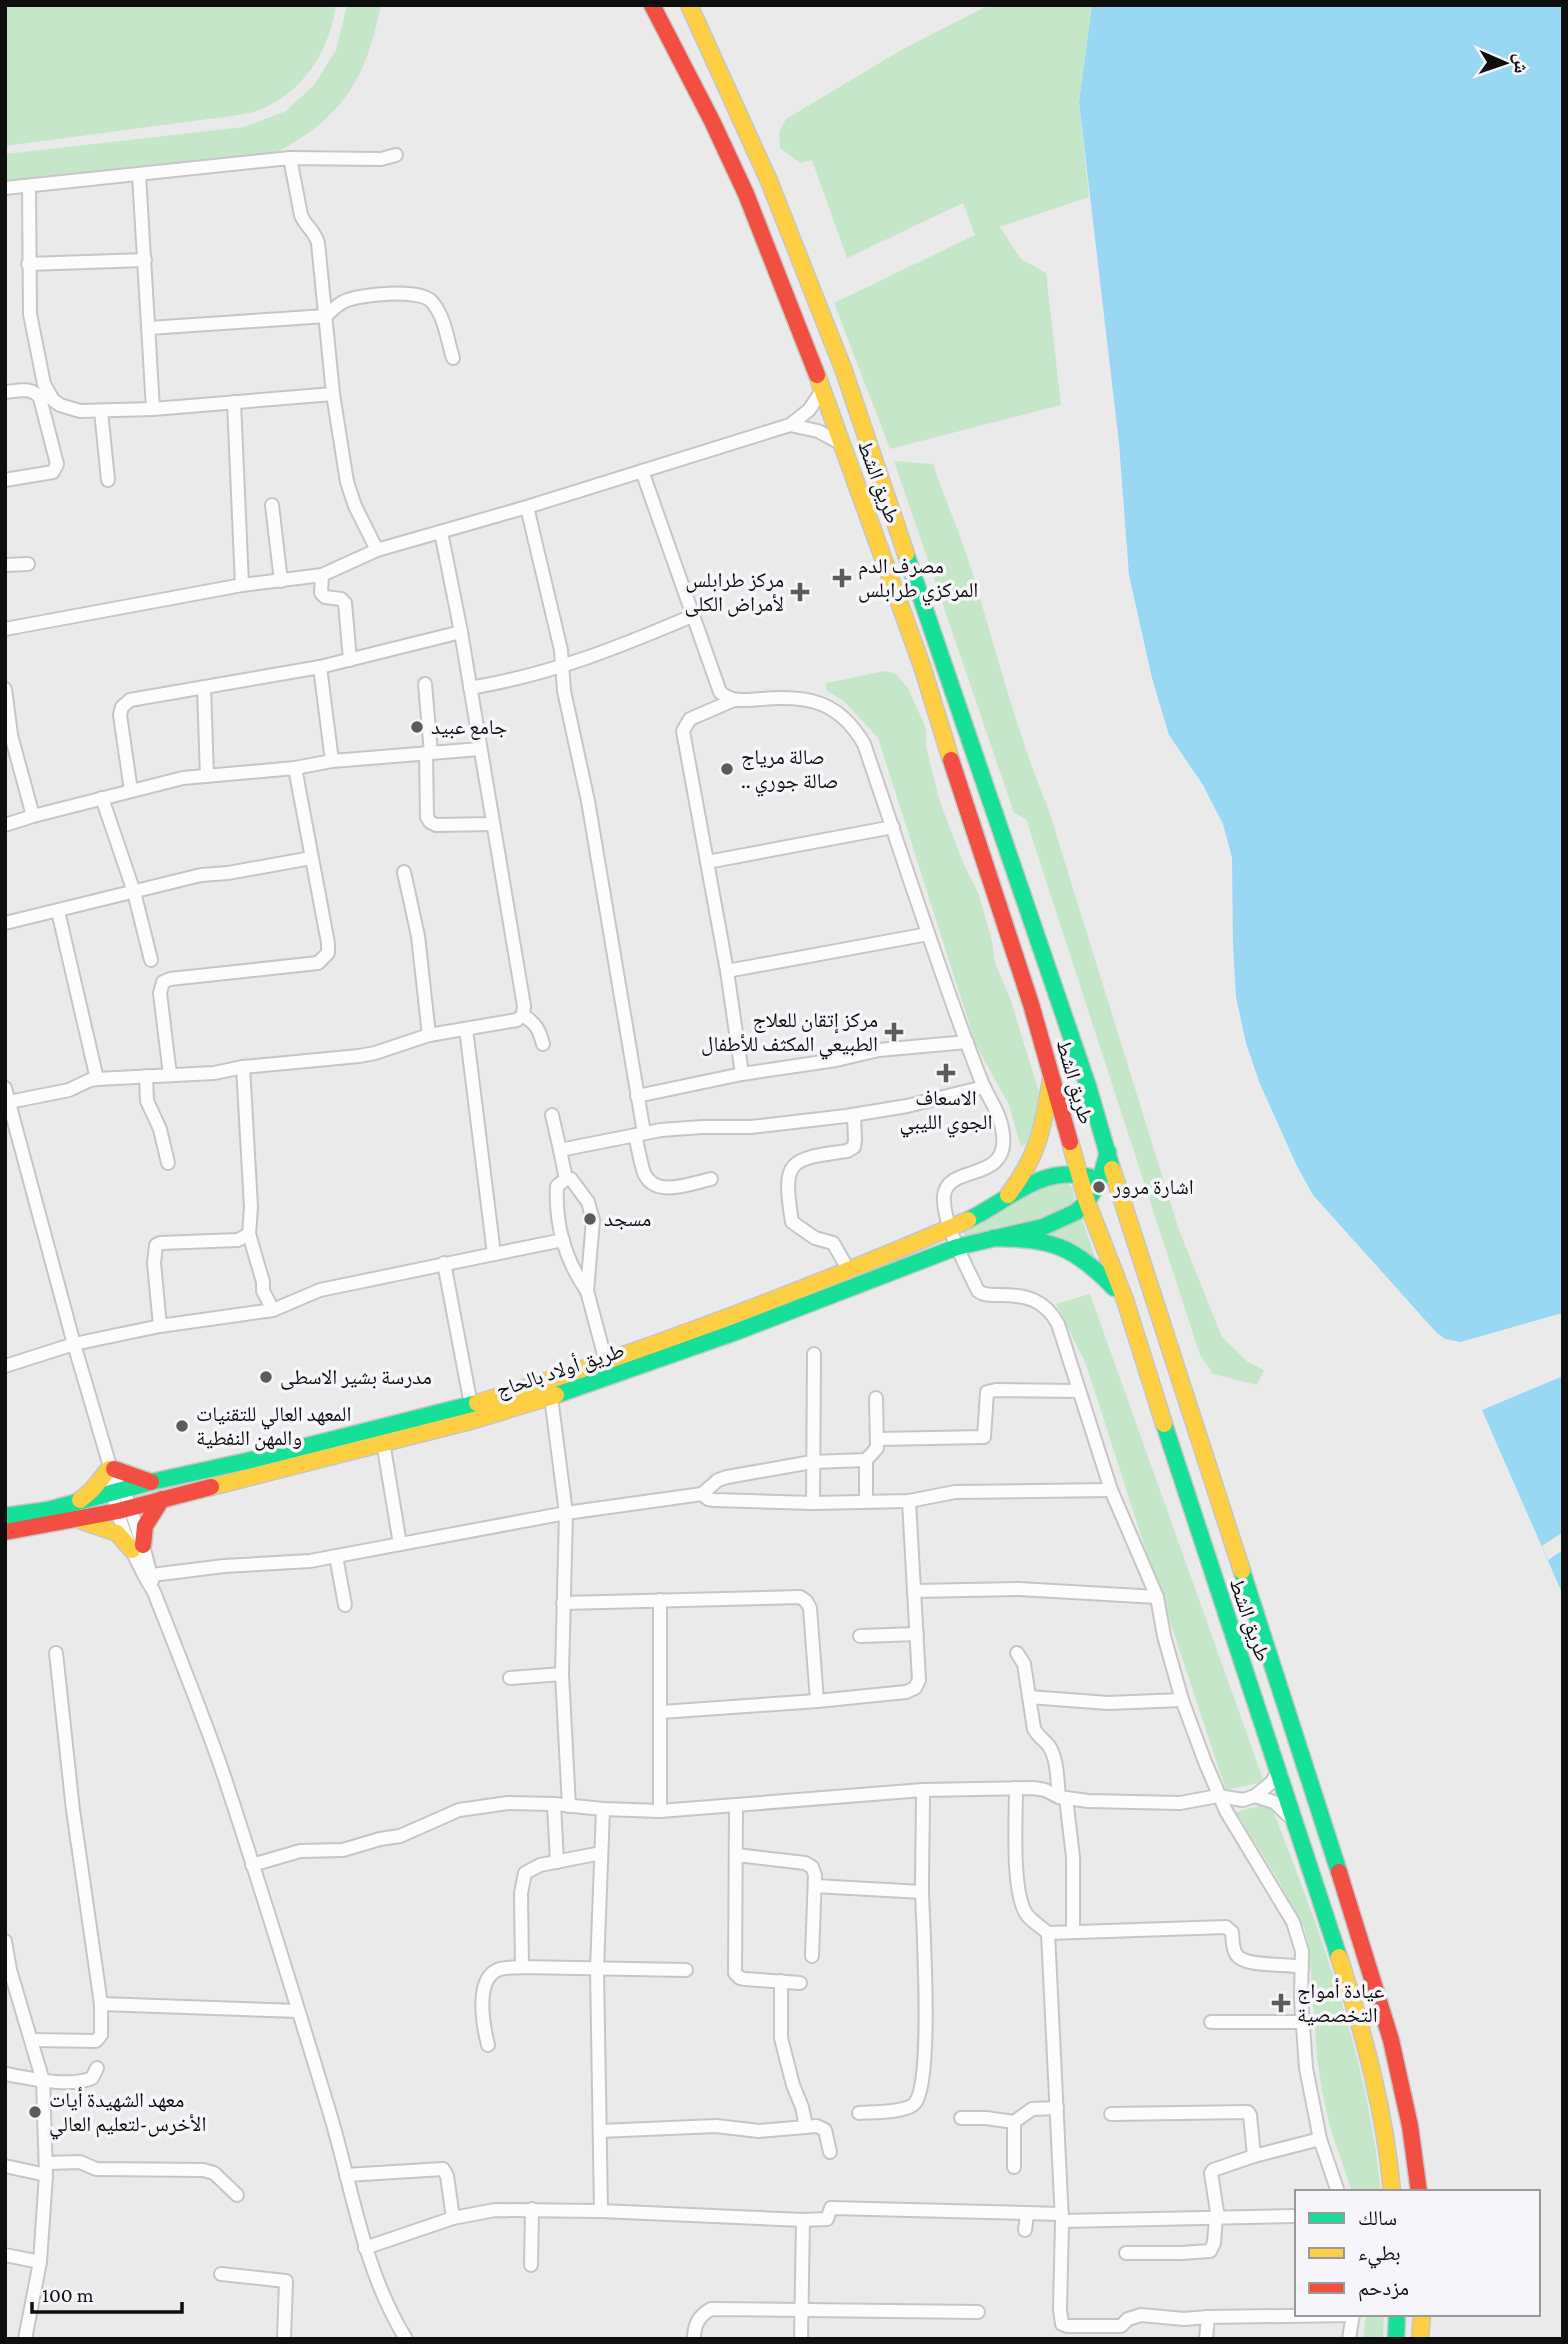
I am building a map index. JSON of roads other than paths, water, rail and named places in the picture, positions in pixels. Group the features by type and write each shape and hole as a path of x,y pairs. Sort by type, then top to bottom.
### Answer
{"main road":[{"name":"طريق الشط","path":"652,5 746,194 823,389 922,666 1052,1073 1087,1202 1125,1300 1200,1539 1362,2027 1378,2088 1392,2190"},
{"name":"طريق الشط","path":"689,5 769,181 845,372 1057,993 1386,2019 1412,2134 1419,2190"},
{"path":"1008,1195 1034,1155 1044,1120 1052,1073"},
{"name":"طريق أولاد بالحاج","path":"5,1532 124,1509 474,1420 551,1397 733,1333 957,1247 1043,1227 1076,1212 1087,1202 1100,1180 1108,1152"},
{"name":"طريق أولاد بالحاج","path":"5,1516 78,1503 151,1482 471,1405 606,1362 732,1316 950,1228 982,1213 1024,1185 1079,1172"},
{"path":"1079,1172 1100,1180 1121,1199"},
{"path":"993,1238 1039,1239 1067,1247 1096,1268 1125,1300"},
{"path":"78,1503 111,1467 151,1482"},
{"path":"78,1520 118,1532 137,1548 145,1526 162,1499"},
{"path":"1396,2316 1396,2339"},
{"path":"1420,2339 1422,2316"}],"street":[{"path":"5,188 290,159 381,159 396,155"},
{"path":"290,159 301,215 316,235 318,243 333,394 347,482 355,506 377,550"},
{"path":"139,175 153,409"},
{"path":"29,186 30,314 44,384 53,400 60,405 80,411 153,409 333,394"},
{"path":"28,264 145,260"},
{"path":"149,328 326,316 342,302 361,296 418,294 431,300 440,315 453,358"},
{"path":"5,387 44,384"},
{"path":"5,629 242,585 322,575 377,550 527,507 790,425 809,410 823,389"},
{"path":"5,393 28,390 35,392 40,398 57,464 53,472 5,480"},
{"path":"234,402 242,585"},
{"path":"101,411 108,480"},
{"path":"790,425 818,431 843,445"},
{"path":"642,471 717,687 724,696 734,700"},
{"path":"272,505 281,581"},
{"path":"527,507 559,642 564,691 588,801 637,1096 645,1175 657,1186 670,1188 711,1179"},
{"path":"9,1102 69,1090 97,1079 214,1073 243,1067 367,1055 429,1035 517,1020 523,1015 524,1006 461,632 441,532"},
{"path":"5,565 29,564"},
{"path":"322,575 321,593 325,597 341,599 345,603 350,660"},
{"path":"470,688 562,667 624,645 692,616"},
{"path":"131,791 120,718 122,707 130,700 320,667 461,632"},
{"path":"320,667 332,761"},
{"path":"425,684 430,822 436,825 493,824"},
{"path":"204,687 207,776"},
{"path":"5,689 11,735 33,816"},
{"path":"742,1074 727,971 684,726 694,716 734,700 802,698 823,704 841,715 864,744 967,1042 984,1087 1000,1119 1004,1135 998,1160 989,1168 948,1185 944,1200 957,1247 978,1291 983,1294 1032,1298 1052,1313 1058,1324 1111,1490 1157,1597 1164,1636 1182,1700 1218,1796 1293,1922 1302,1951 1306,2068 1320,2139 1337,2190"},
{"path":"5,825 183,778 480,748"},
{"path":"170,1075 160,993 163,982 170,979 318,963 328,953 295,768"},
{"path":"102,798 134,892 151,960"},
{"path":"707,862 892,827"},
{"path":"5,923 201,875 228,873 312,858"},
{"path":"404,873 418,936 429,1035"},
{"path":"58,911 97,1079"},
{"path":"727,971 928,934"},
{"path":"523,1015 535,1023 542,1044"},
{"path":"466,1029 494,1254"},
{"path":"637,1096 879,1050 967,1042"},
{"path":"243,1067 251,1207 249,1234 263,1282 263,1291 273,1310"},
{"path":"146,1076 147,1101 160,1129 168,1163"},
{"path":"560,1150 640,1134 702,1127 751,1127 854,1115 907,1106 984,1087"},
{"path":"5,1088 9,1102 10,1129 124,1509 137,1548 152,1575 154,1592"},
{"path":"552,1115 566,1179"},
{"path":"848,1269 832,1243 815,1238 792,1223 789,1175 800,1159 847,1151 854,1147 854,1115"},
{"path":"587,1291 593,1220 588,1202 571,1179 566,1179 557,1186 556,1202 563,1240 573,1267 587,1291 606,1362"},
{"path":"160,1326 154,1263 156,1245 238,1240 249,1234"},
{"path":"5,1366 74,1344 160,1326 273,1310 320,1290 563,1240"},
{"path":"444,1263 471,1405"},
{"path":"813,1503 811,1462 814,1354"},
{"path":"877,1439 985,1437 986,1392 1079,1391"},
{"path":"551,1397 566,1513 562,1674 569,1806"},
{"path":"866,1501 866,1460 877,1448 876,1398"},
{"path":"383,1442 400,1544"},
{"path":"152,1575 224,1566 310,1561 566,1513 702,1494 718,1480 727,1477 811,1462 866,1460"},
{"path":"702,1494 714,1500 813,1503 909,1501 956,1492 1111,1490"},
{"path":"661,1712 817,1701 906,1692 915,1688 919,1680 909,1501"},
{"path":"137,1548 139,1568 154,1592 201,1713 252,1865 329,2107 365,2248 390,2313 406,2339"},
{"path":"336,1556 345,1605"},
{"path":"914,1591 1019,1589 1157,1597"},
{"path":"563,1603 792,1596 806,1601 811,1617 817,1701"},
{"path":"660,1600 660,1811"},
{"path":"860,1636 917,1634"},
{"path":"32,2040 96,2041 102,2035 101,2004 73,1810 56,1653"},
{"path":"1017,1653 1024,1664 1034,1729 1051,1749 1063,1798 1073,1857 1073,1932"},
{"path":"510,1678 562,1674"},
{"path":"1029,1697 1108,1703 1182,1700"},
{"path":"1228,1816 1234,1808 1268,1786 1278,1771"},
{"path":"252,1865 300,1851 343,1850 400,1836 459,1811 508,1803 660,1811 923,1790 1016,1788 1045,1790 1063,1798 1151,1804 1180,1803 1218,1796 1249,1798 1274,1802 1294,1823"},
{"path":"1016,1788 1017,1884 1020,1901 1034,1923 1048,1933 1226,1927 1231,1932 1234,1951 1240,1959 1251,1963 1302,1967"},
{"path":"859,2113 911,2108 917,2101 923,2074 923,1790"},
{"path":"554,1804 557,1861"},
{"path":"736,1806 735,1972 740,1978 800,1983"},
{"path":"601,2211 597,1969 603,1809"},
{"path":"522,1967 522,1881 528,1870 557,1861 601,1853"},
{"path":"737,1855 809,1864 814,1871 815,1886 812,1956"},
{"path":"815,1886 922,1892"},
{"path":"1048,1933 1062,2218 1062,2324 1122,2332 1128,2319 1141,2315 1184,2319 1305,2316"},
{"path":"5,1941 8,1970 43,2081 47,2169 40,2262 25,2339"},
{"path":"488,2045 483,2017 485,1983 491,1974 500,1969 522,1967 686,1970"},
{"path":"781,1981 781,2038 806,2126"},
{"path":"101,2004 298,2011"},
{"path":"1211,2022 1303,2022"},
{"path":"5,2074 43,2081 87,2080 95,2075 97,2068"},
{"path":"961,2118 1014,2122 1032,2109 1057,2108"},
{"path":"1111,2114 1248,2112 1254,2157"},
{"path":"1014,2122 1014,2167"},
{"path":"600,2131 716,2126 759,2131 817,2126 825,2130 830,2152"},
{"path":"1126,2253 1210,2251 1214,2244 1217,2218 1211,2173 1217,2167 1320,2139"},
{"path":"5,2166 47,2169 80,2162 96,2169 203,2170 214,2173 237,2195"},
{"path":"346,2175 443,2169 447,2176 453,2218"},
{"path":"365,2248 453,2218 495,2210 532,2208 803,2220 827,2219 831,2208 1027,2214 1062,2218 1295,2216"},
{"path":"531,2265 532,2208"},
{"path":"1024,2230 1027,2214"},
{"path":"801,2339 803,2220"},
{"path":"5,2255 40,2262"},
{"path":"221,2274 286,2281 284,2339"},
{"path":"694,2339 699,2316 711,2309 978,2312"},
{"path":"1349,2339 1353,2316"},
{"path":"1206,2339 1208,2318"}],"water":[{"path":"1092,5 1563,5 1563,1313 1461,1342 1445,1339 1313,1195 1260,1084 1246,1043 1236,997 1232,857 1223,824 1203,785 1169,735 1152,678 1129,575 1119,443 1079,102"},
{"path":"1563,1376 1563,1595 1482,1410"}],"place":[{"name":"مصرف الدم المركزي طرابلس","path":"842,578"},
{"name":"مركز طرابلس لأمراض الكلى","path":"800,592"},
{"name":"جامع عبيد","path":"417,727"},
{"name":"صالة مرياج .. صالة جوري","path":"727,769"},
{"name":"مركز إتقان للعلاج الطبيعي المكثف للأطفال","path":"894,1032"},
{"name":"الاسعاف الجوي الليبي","path":"946,1073"},
{"name":"اشارة مرور","path":"1099,1187"},
{"name":"مسجد","path":"590,1219"},
{"name":"مدرسة بشير الاسطى","path":"266,1377"},
{"name":"المعهد العالي للتقنيات والمهن النفطية","path":"182,1426"},
{"name":"عيادة أمواج التخصصية","path":"1281,2003"},
{"name":"معهد الشهيدة أيات الأخرس-لتعليم العالي","path":"35,2112"}]}
